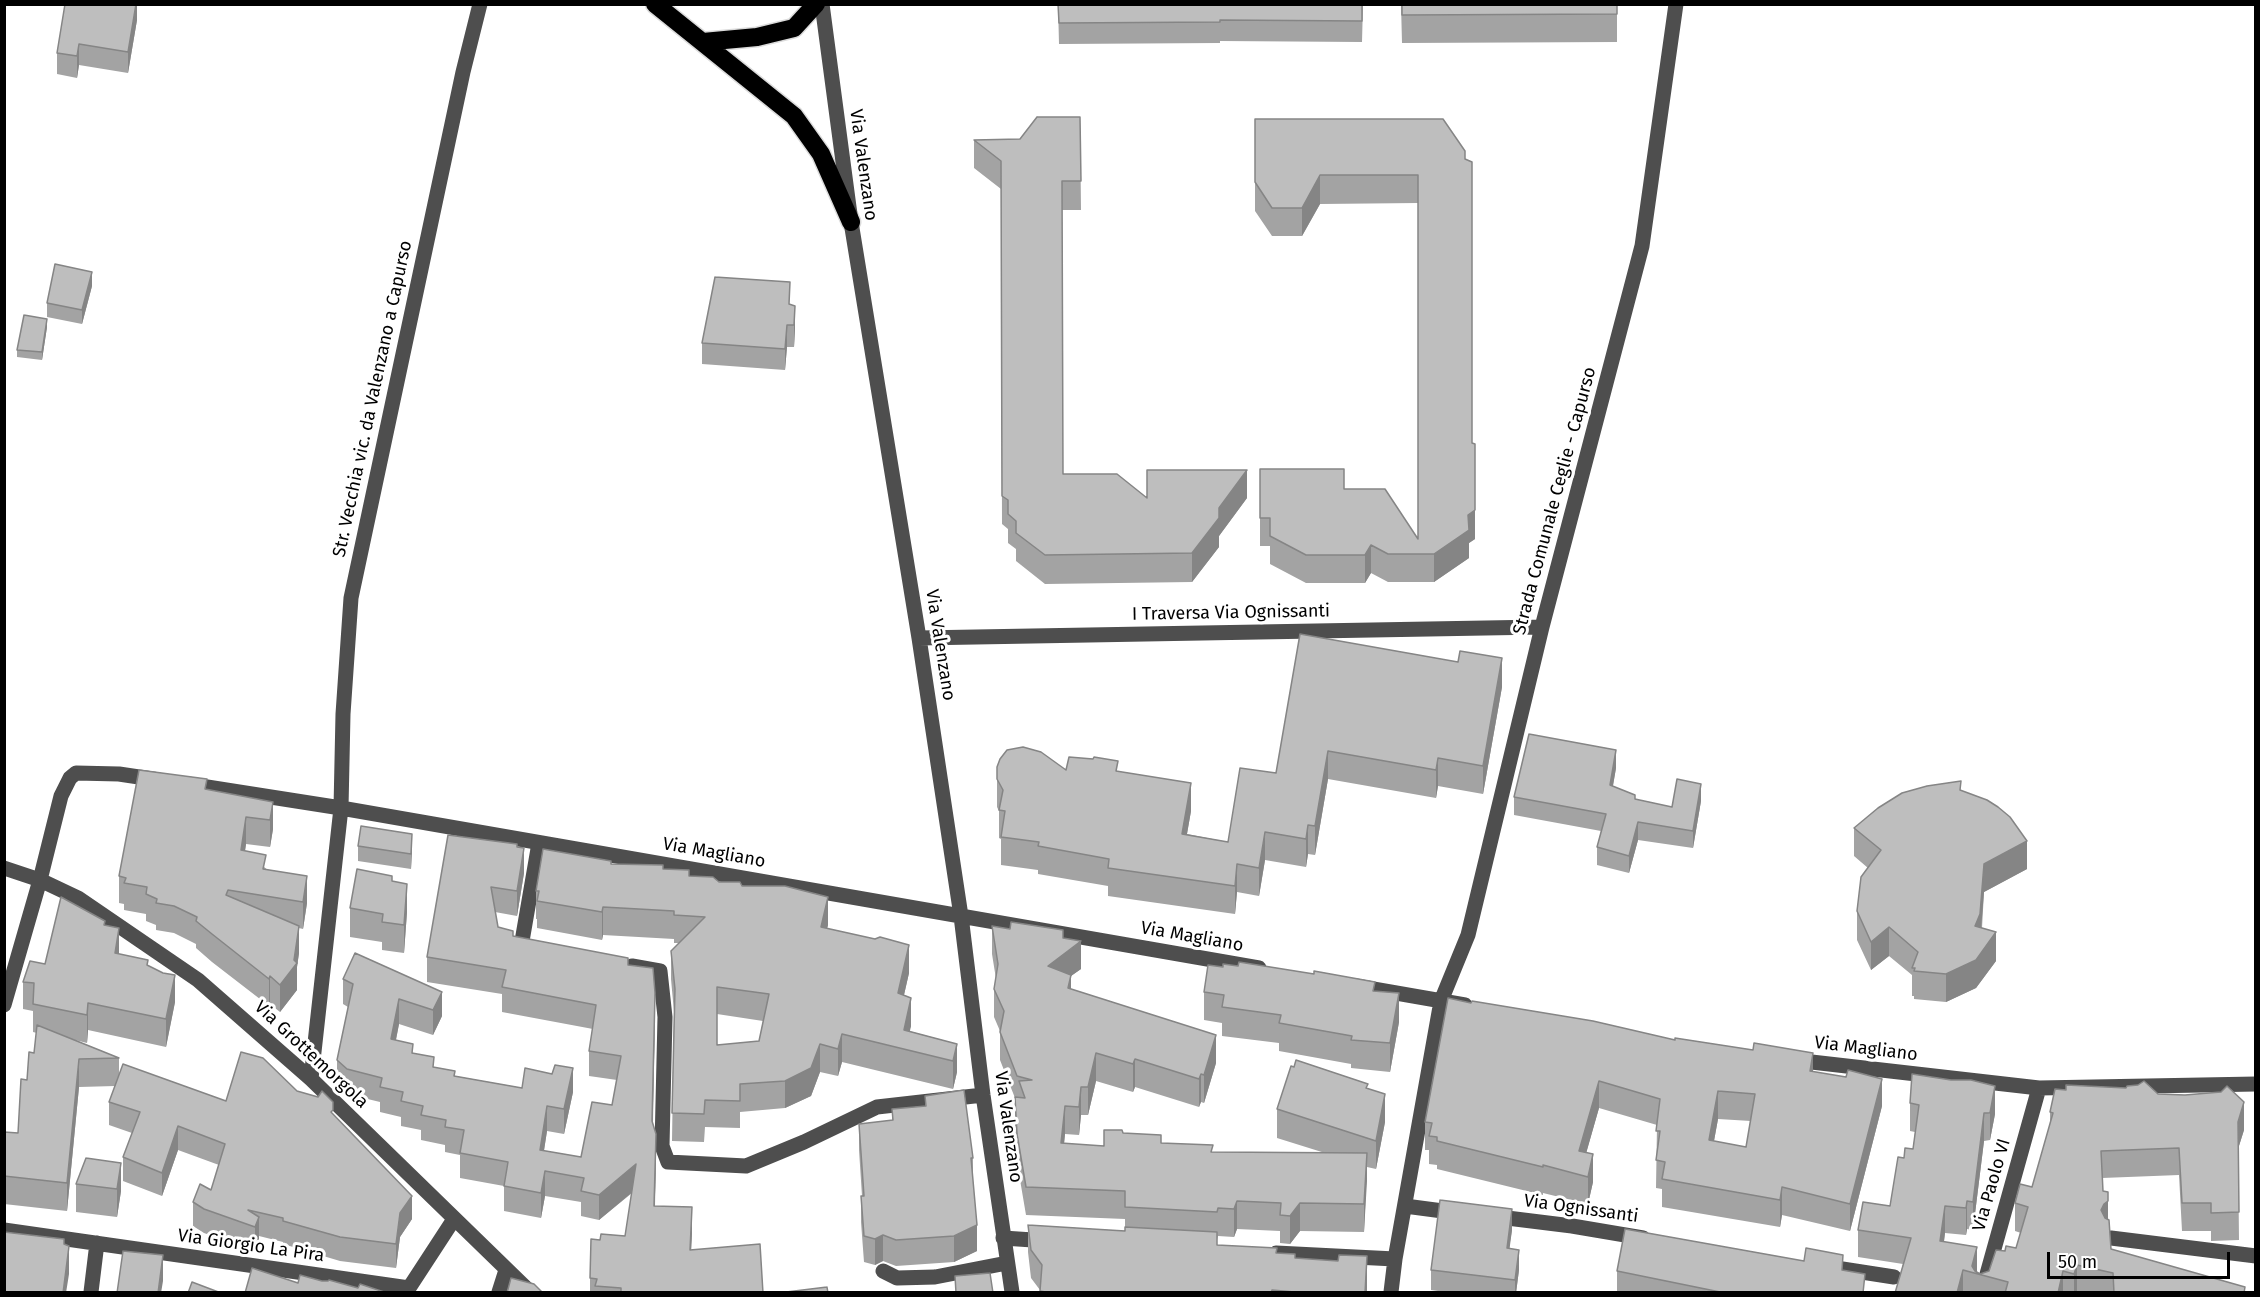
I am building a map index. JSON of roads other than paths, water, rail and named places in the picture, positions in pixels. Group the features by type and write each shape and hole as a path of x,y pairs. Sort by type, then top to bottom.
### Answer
{"highway":[{"path":"655,4 794,116 821,154 851,222"},
{"path":"703,42 757,38 794,28 816,4"}],"street":[{"name":"Str. Vecchia vic. da Valenzano a Capurso","path":"311,1079 341,808 343,714 351,598 463,72 480,4"},
{"name":"Via Valenzano","path":"822,4 851,222 919,638 961,916 983,1095 1012,1293"},
{"name":"Strada Comunale Ceglie - Capurso","path":"1441,1000 1468,935 1542,627 1642,246 1676,4"},
{"name":"I Traversa Via Ognissanti","path":"919,638 1542,627"},
{"name":"Via Magliano","path":"40,880 61,796 70,778 76,773 119,774 341,808 1277,972"},
{"path":"539,843 521,947 544,951"},
{"name":"Via Grottemorgola","path":"4,868 40,880 78,898 198,980 311,1079 530,1293"},
{"path":"4,1005 40,880"},
{"path":"614,963 660,970 664,1017 662,1146 668,1162 746,1166 804,1142 877,1107 983,1095"},
{"path":"1347,984 1476,1006"},
{"path":"1391,1293 1441,1000"},
{"name":"Via Magliano","path":"1778,1057 1813,1063 2039,1088 2256,1084"},
{"name":"Via Paolo VI","path":"1982,1293 2039,1088"},
{"name":"Via Ognissanti","path":"1405,1206 1572,1226 1663,1241"},
{"name":"Via Giorgio La Pira","path":"4,1230 409,1288 454,1219"},
{"path":"1003,1238 1062,1241"},
{"path":"2111,1238 2256,1256"},
{"path":"91,1293 97,1243"},
{"path":"1264,1252 1395,1259"},
{"path":"884,1271 897,1278 935,1276 1007,1263"},
{"path":"1811,1265 1894,1277"},
{"path":"499,1293 506,1270"}]}
